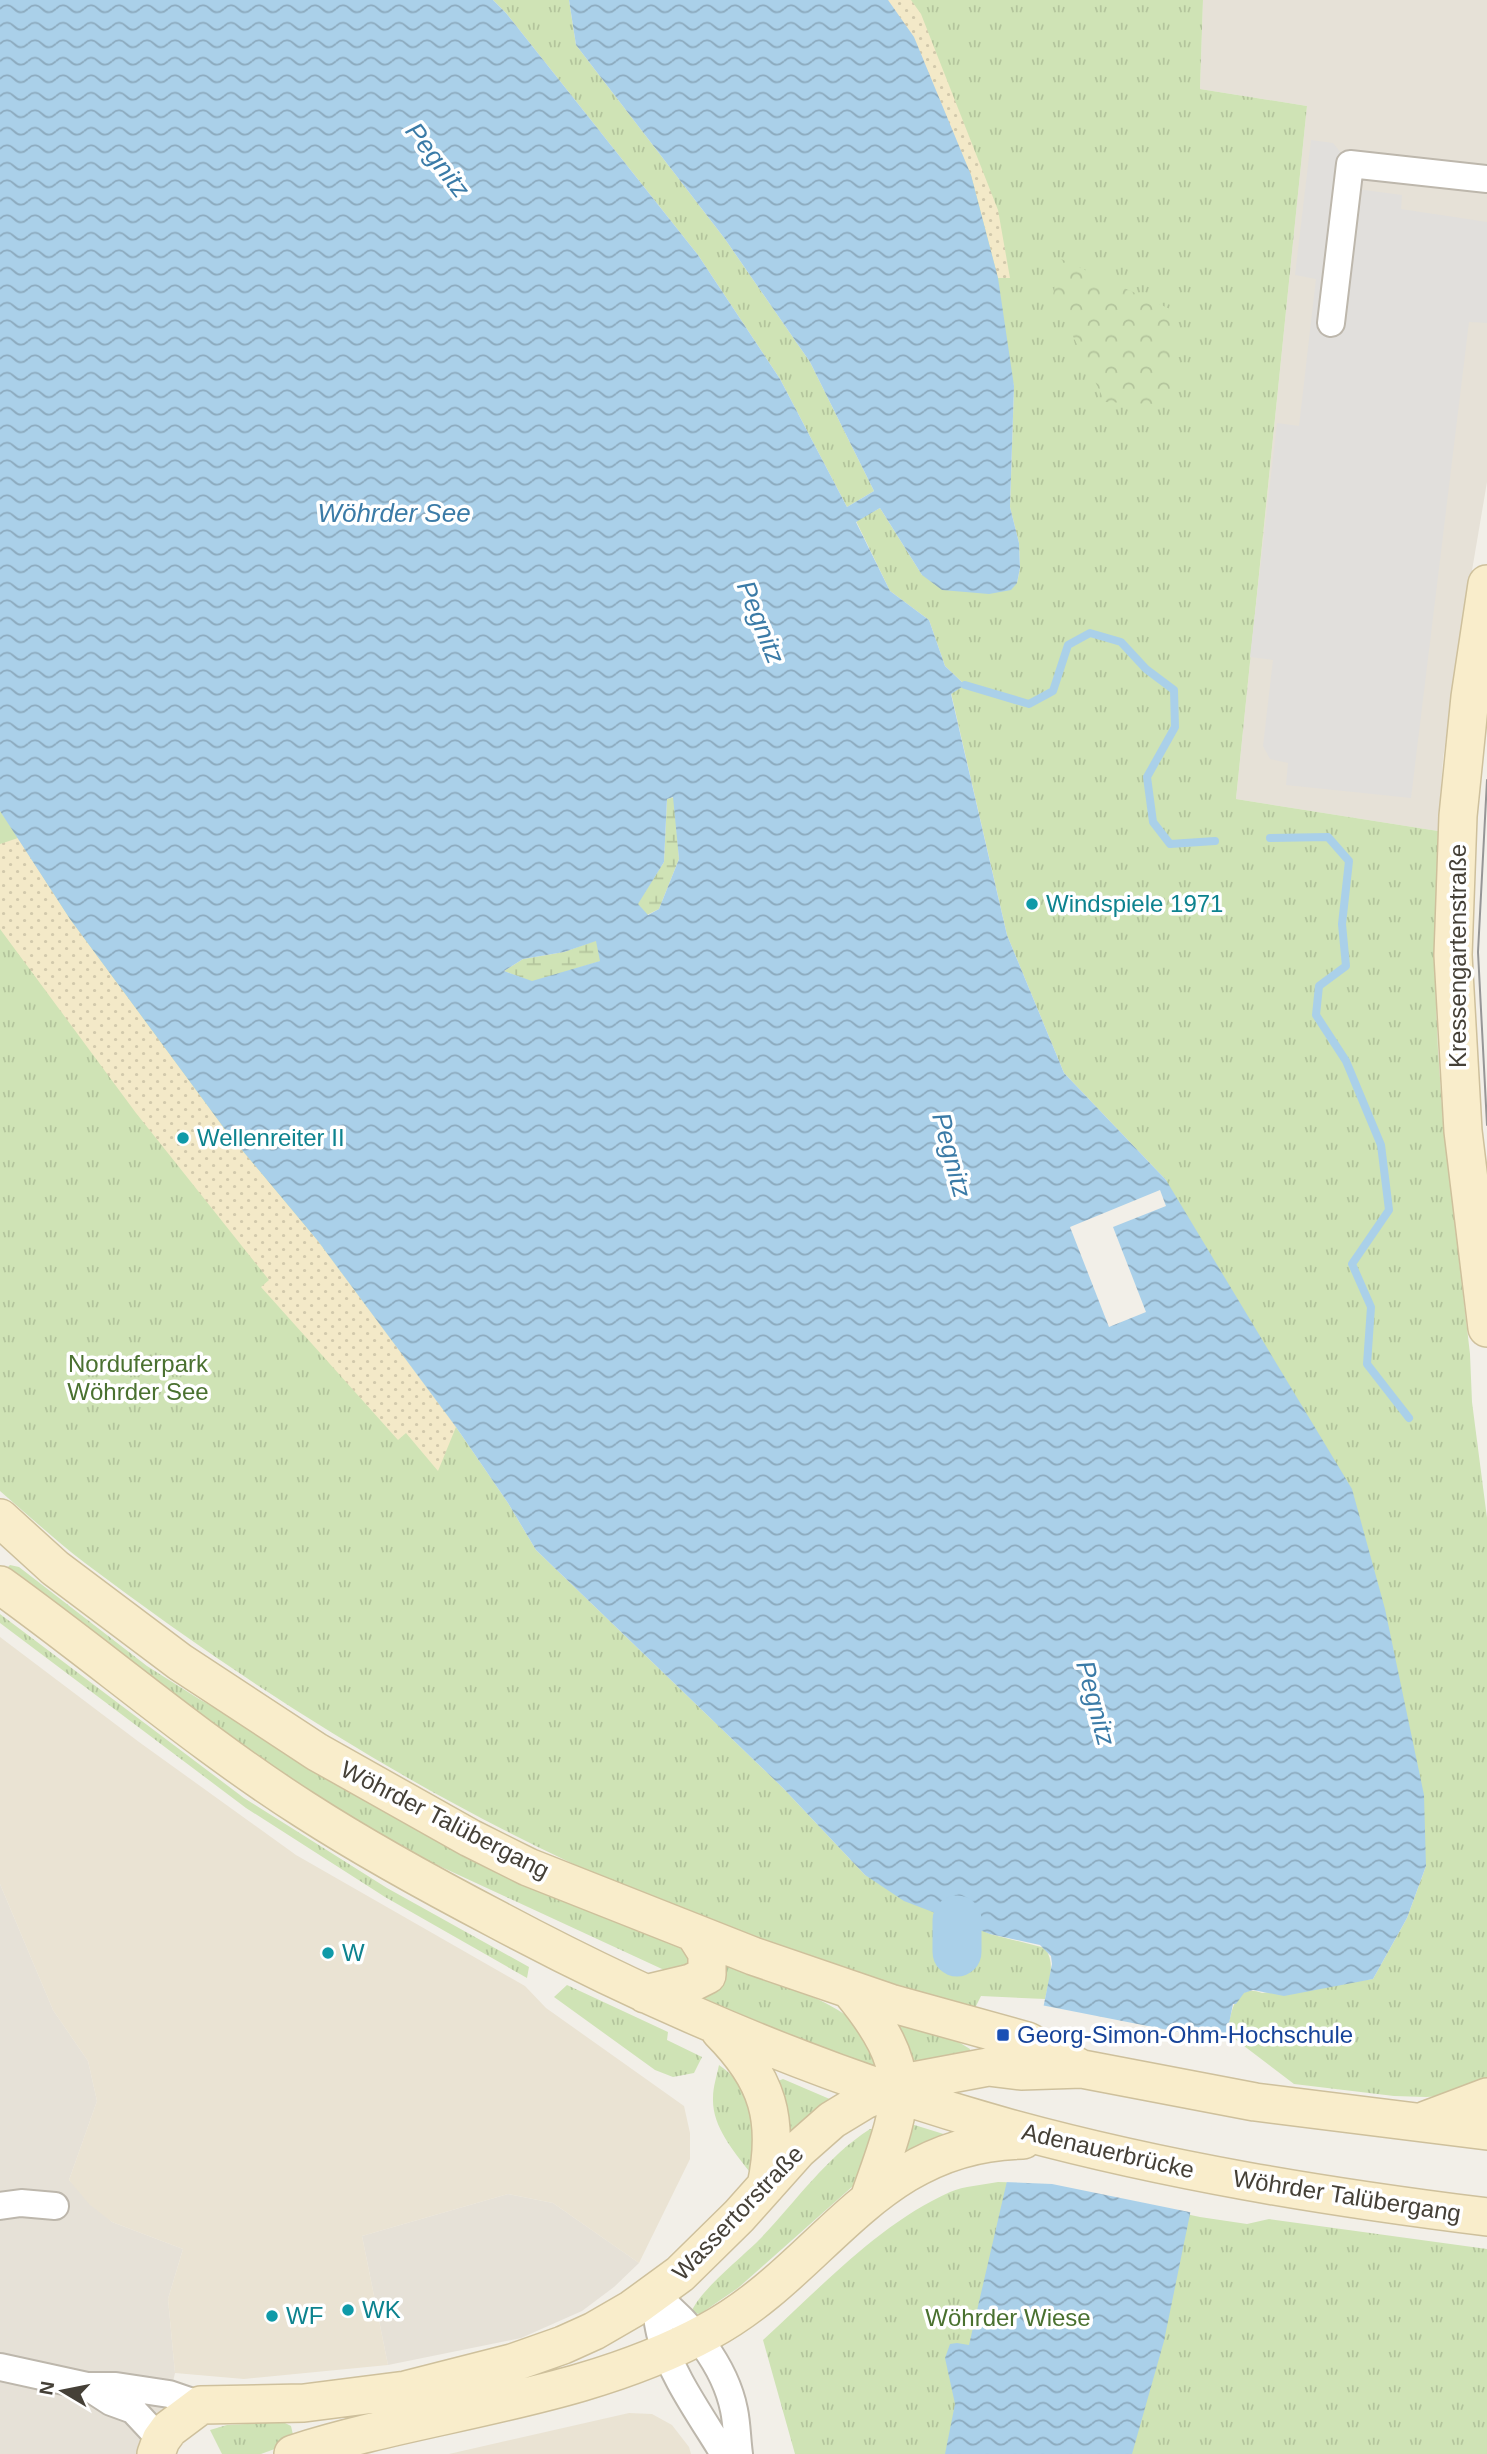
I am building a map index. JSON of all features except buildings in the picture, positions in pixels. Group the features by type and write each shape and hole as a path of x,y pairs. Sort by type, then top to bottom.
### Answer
{"main road":[{"name":"Kressengartenstraße","path":"1487,584 1470,697 1459,804 1453,955 1463,1131 1487,1328"},
{"name":"Wöhrder Talübergang","path":"0,1518 55,1568 190,1669 270,1723 470,1838 528,1867 695,1934 851,1991 939,2018 1024,2056"},
{"path":"0,1551 14,1553 55,1568"},
{"path":"0,1585 188,1729 309,1812 464,1902 645,1994 714,2025 1008,2134"},
{"path":"645,1994 691,1983 706,1975 707,1953 695,1934"},
{"path":"851,1991 876,2022 897,2066 891,2135 869,2199"},
{"path":"714,2025 744,2057 765,2093 770,2108 773,2140 766,2186"},
{"path":"895,2090 1024,2056 1224,2098 1487,2131"},
{"name":"Wassertorstraße","path":"201,2405 304,2403 406,2390 512,2363 594,2331 654,2295 680,2274 710,2246 798,2150 832,2120 895,2090"},
{"path":"1420,2122 1487,2097"},
{"path":"304,2403 302,2451 539,2394 621,2369 698,2337 736,2313 869,2199 903,2174 930,2160 1008,2134"},
{"name":"Adenauerbrücke","path":"1008,2134 1055,2140 1208,2174"},
{"name":"Wöhrder Talübergang","path":"1208,2174 1392,2205 1487,2217"},
{"path":"159,2447 169,2429 201,2405"}],"street":[{"path":"1331,323 1350,164 1487,179"},
{"path":"0,2206 21,2203 55,2206"},
{"path":"654,2295 671,2307 698,2337 730,2398 739,2454"},
{"path":"654,2295 659,2332 666,2351 691,2401 724,2454"},
{"name":"Wassertorstraße","path":"0,2367 87,2386 117,2386 169,2394 201,2405"},
{"name":"Wassertorstraße","path":"87,2386 111,2402 133,2410 159,2447"}],"shaded area":[{"path":"1203,0 1487,0 1487,482 1457,659 1443,759 1438,831 1236,799 1307,106 1200,89"},
{"path":"1311,140 1333,143 1350,164 1357,189 1402,195 1401,209 1487,222 1487,323 1469,322 1411,798 1286,785 1288,763 1270,759 1263,746 1273,660 1250,657 1277,423 1299,426 1316,279 1295,275"},
{"path":"0,1637 139,1742 296,1855 525,1986 546,2008 684,2106 690,2133 690,2159 639,2263 553,2203 508,2194 362,2236 388,2365 244,2379 175,2373 168,2299 183,2249 112,2222 89,2204 69,2180 97,2101 88,2061 53,2010 0,1884"},
{"path":"0,1884 53,2010 88,2061 97,2101 69,2180 112,2222 183,2249 168,2299 175,2373 156,2454 0,2454"},
{"path":"508,2194 553,2203 639,2263 614,2287 582,2311 521,2338 388,2365 362,2236"},
{"path":"629,2413 652,2414 672,2425 689,2447 691,2454 449,2454"}],"green space":[{"path":"493,0 569,0 576,45 725,239 810,362 874,491 847,507 780,379 698,255"},
{"path":"888,0 1203,0 1200,89 1307,106 1236,799 1438,831 1435,979 1443,1121 1470,1354 1472,1402 1487,1518 1487,2082 1441,2096 1394,2096 1294,2084 1227,2033 1236,2002 1245,1992 1262,1993 1373,1979 1407,1918 1426,1866 1166,1180 1064,1073 1007,935 951,693 965,685 945,666 929,620 890,591 856,521 880,508 922,575 1017,583 1020,568 1019,543 1010,507 1014,386 914,37"},
{"path":"1061,259 1170,309 1174,389 1155,404 1105,402 1053,295"},
{"path":"674,797 679,859 659,909 647,915 637,904 664,862 667,799"},
{"name":"Norduferpark Wöhrder See","path":"0,811 456,1427 508,1503 536,1550 783,1788 865,1875 990,1934 1045,1948 1051,1966 1045,1999 981,1996 974,2010 925,1997 700,1918 618,1884 501,1829 378,1760 258,1686 85,1563 0,1491"},
{"path":"597,940 601,961 532,982 504,971 523,959 564,952"},
{"path":"10,1565 19,1567 147,1666 199,1699 633,1927 698,1958 675,1975 394,1845 302,1794 5,1570"},
{"path":"0,1614 244,1798 387,1888 529,1967 527,1978 385,1897 246,1808 0,1623"},
{"path":"725,1965 799,1991 835,2008 863,2030 878,2065 874,2067 701,2000 717,1986"},
{"path":"567,1985 668,2032 667,2040 702,2057 694,2073 673,2077 655,2070 554,1997"},
{"path":"901,2024 957,2041 970,2049 969,2055 914,2064 898,2027"},
{"path":"719,2065 742,2087 754,2112 756,2141 749,2171 736,2155 716,2118 713,2094"},
{"path":"783,2079 832,2100 786,2139 778,2081"},
{"path":"908,2123 963,2140 914,2159 897,2155"},
{"path":"870,2129 875,2129 863,2175 853,2186 738,2288 700,2314 691,2313 711,2285 758,2241 825,2167"},
{"name":"Wöhrder Wiese","path":"998,2182 1040,2183 1200,2217 1247,2224 1269,2219 1487,2249 1487,2454 795,2454 763,2340 851,2258 899,2221 950,2192"},
{"path":"283,2422 291,2426 294,2439 291,2443 261,2454 222,2454 210,2430 227,2425"}],"sand":[{"path":"888,0 911,0 921,14 998,210 1010,278 998,278 971,175"},
{"path":"18,838 70,919 227,1132 318,1241 456,1427 438,1471 406,1433 398,1440 261,1287 269,1280 136,1113 0,929 0,844"}],"water":[{"name":"Wöhrder See","path":"0,0 493,0 698,255 780,379 847,507 874,491 810,362 725,239 576,45 569,0 888,0 914,37 971,175 998,278 1014,386 1010,507 1019,543 1020,568 1017,583 1011,590 989,594 942,590 922,575 880,508 856,522 890,591 929,620 945,666 965,685 951,694 1007,935 1064,1073 1166,1180 1352,1489 1385,1609 1424,1795 1426,1866 1407,1918 1373,1979 1284,1996 1253,1990 1244,1993 1236,2004 1233,2004 1164,2341 1132,2454 945,2454 955,2404 945,2358 950,2344 969,2345 1010,2168 1052,1964 1051,1956 1040,1945 990,1934 904,1901 865,1875 783,1788 536,1550 508,1503 456,1427 318,1241 227,1132 70,919 0,811","holes":["673,797 679,859 659,909 648,915 638,904 664,862 667,799","596,941 600,961 532,981 504,971 523,959 564,952"]}],"pier":[{"path":"1160,1190 1166,1206 1113,1227 1146,1312 1109,1327 1070,1227"},
{"path":"1041,2005 1229,2042 1194,2213 1052,2184 1004,2182"}],"waterway":[{"path":"965,685 1029,704 1053,691 1068,645 1090,633 1121,642 1146,669 1174,690 1175,727 1147,777 1153,822 1170,844 1215,841"},
{"path":"1270,838 1328,837 1349,861 1342,924 1346,966 1319,986 1316,1015 1346,1061 1381,1145 1389,1210 1352,1264 1371,1307 1367,1364 1409,1418"},
{"path":"957,1920 957,1952"}],"tram line":[{"path":"1487,780 1478,952 1487,1125"}],"place":[{"name":"Windspiele 1971","path":"1032,904"},
{"name":"Wellenreiter II","path":"183,1138"},
{"name":"W","path":"328,1953"},
{"name":"Georg-Simon-Ohm-Hochschule","path":"1003,2035"},
{"name":"WK","path":"348,2310"},
{"name":"WF","path":"272,2316"}],"water label":[{"name":"Pegnitz","path":"438,160"},
{"name":"Pegnitz","path":"761,622"},
{"name":"Pegnitz","path":"952,1155"},
{"name":"Pegnitz","path":"1096,1703"}]}
